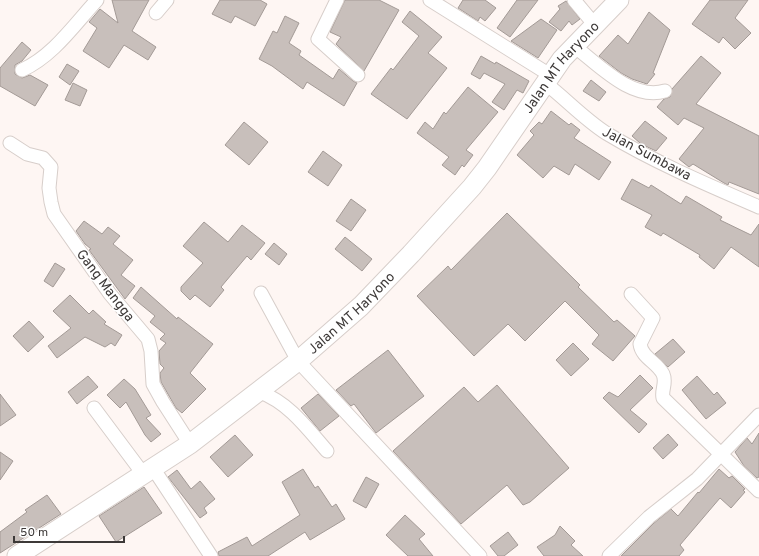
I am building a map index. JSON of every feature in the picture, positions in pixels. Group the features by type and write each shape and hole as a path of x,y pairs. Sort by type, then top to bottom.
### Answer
{"main road":[{"name":"Jalan MT Haryono","path":"17,556 190,444 260,392 371,296 458,203 487,168 548,79 574,46 619,0"}],"street":[{"path":"22,70 41,60 56,46 97,0"},
{"path":"156,13 167,0"},
{"path":"337,0 318,39 358,75"},
{"name":"Jalan Sumbawa","path":"430,0 548,79 584,117 606,133 711,186 759,208"},
{"path":"574,0 594,24"},
{"path":"574,46 622,82 634,88 646,93 656,94 665,91"},
{"name":"Gang Mangga","path":"10,143 28,154 43,158 51,167 49,188 54,214 110,294 148,339 151,351 153,384 190,444"},
{"path":"261,293 298,360 480,556"},
{"path":"631,294 653,318 640,344 643,353 663,375 665,382 663,398 759,491"},
{"path":"260,392 273,397 291,411 327,452"},
{"path":"94,408 148,471 211,556"},
{"path":"609,556 649,517 697,479 759,415"}],"building":[{"path":"112,0 149,0 132,31 156,47 148,60 124,45 109,68 83,51 97,28 89,22 100,9 118,23"},
{"path":"220,0 260,0 267,4 255,26 235,16 231,23 212,14"},
{"path":"345,0 379,0 399,10 364,71 336,44 341,37 330,32"},
{"path":"463,0 485,0 496,8 485,21 480,17 478,21 458,8"},
{"path":"517,0 538,0 510,37 497,28"},
{"path":"710,0 748,0 735,18 751,33 735,49 723,37 719,43 692,24"},
{"path":"566,1 580,19 572,25 569,21 561,31 549,22 560,9 558,6"},
{"path":"410,11 442,37 428,53 447,68 407,119 371,94 391,68 393,70 419,36 402,22"},
{"path":"649,12 670,30 653,73 655,74 647,84 632,79 621,73 599,56 618,35 628,44"},
{"path":"285,16 299,23 289,43 301,51 299,55 333,79 339,69 357,83 344,106 307,82 303,89 272,66 259,59 273,31 277,33"},
{"path":"541,19 557,30 538,58 511,41"},
{"path":"22,42 31,50 22,61 15,65 15,74 22,78 30,75 48,85 35,106 0,86 0,68"},
{"path":"481,56 495,64 496,62 529,81 523,93 517,90 504,110 492,102 505,84 484,73 480,79 471,74"},
{"path":"701,56 721,73 696,104 759,136 759,194 729,182 728,185 693,164 689,167 679,159 704,128 684,118 678,125 657,107 664,99 670,97 672,89"},
{"path":"67,64 79,71 70,85 59,77"},
{"path":"591,80 606,92 599,101 583,91"},
{"path":"73,83 87,90 80,106 65,100"},
{"path":"468,87 498,112 466,150 473,155 464,167 462,165 455,175 442,165 449,157 417,133 425,122 433,129 444,112 446,114"},
{"path":"551,111 569,125 571,123 580,130 574,138 611,162 599,180 575,164 569,175 554,166 543,178 517,155 534,135 530,131 539,122 542,124"},
{"path":"645,121 667,138 656,151 641,144 632,136"},
{"path":"244,122 268,142 249,165 225,145"},
{"path":"323,151 342,165 328,186 308,172"},
{"path":"632,179 649,188 651,185 681,204 686,196 722,217 720,220 751,235 759,224 759,267 731,247 714,269 699,257 700,255 663,233 661,236 645,227 652,215 621,199"},
{"path":"351,199 366,210 351,231 336,221"},
{"path":"507,213 580,285 578,287 614,322 617,320 635,336 613,361 592,344 599,335 565,301 525,341 508,324 474,356 417,296 448,266 451,270"},
{"path":"84,221 102,234 108,227 120,236 113,244 133,260 121,275 135,286 125,299 89,250 91,249 85,244 76,231"},
{"path":"204,222 228,242 242,225 265,243 251,260 247,256 221,287 224,290 210,307 195,295 190,300 181,291 181,287 203,263 183,246"},
{"path":"345,237 372,259 362,271 335,249"},
{"path":"274,243 287,254 279,265 265,254"},
{"path":"55,263 65,269 53,287 44,281"},
{"path":"141,287 177,319 178,317 213,344 190,373 206,389 182,413 176,408 161,382 160,373 164,368 160,364 159,351 166,343 160,339 165,334 150,322 155,316 133,298"},
{"path":"70,295 89,314 93,310 106,322 104,324 122,335 115,346 111,343 105,347 85,337 57,358 48,346 71,328 53,311"},
{"path":"29,321 44,337 28,352 13,336"},
{"path":"673,339 685,352 668,367 655,354"},
{"path":"573,343 589,359 571,376 556,360"},
{"path":"388,350 424,396 376,433 354,404 351,406 336,390"},
{"path":"640,375 653,388 630,410 647,424 639,433 603,398 609,392 618,397"},
{"path":"88,376 98,387 77,404 68,392"},
{"path":"697,376 714,395 717,392 726,403 706,419 682,390"},
{"path":"124,379 135,389 151,415 146,418 161,434 151,442 145,435 126,402 120,408 107,395"},
{"path":"497,385 569,468 530,502 523,505 507,485 461,524 393,451 464,387 478,402"},
{"path":"0,394 16,415 0,426"},
{"path":"318,394 339,416 320,431 301,408"},
{"path":"759,433 759,477 757,478 744,466 735,452 747,438 752,444"},
{"path":"668,434 678,445 663,459 653,448"},
{"path":"235,435 253,455 228,477 210,457"},
{"path":"0,452 13,461 0,480"},
{"path":"303,469 315,488 318,486 332,507 336,504 345,519 310,540 305,532 268,556 219,556 218,552 247,537 252,546 300,515 282,482"},
{"path":"719,469 729,478 732,476 745,489 743,490 745,492 731,508 720,498 680,545 684,550 679,556 621,556 654,523 671,509 678,516"},
{"path":"177,470 191,489 200,481 215,499 204,508 207,513 200,518 168,477"},
{"path":"366,477 379,484 366,508 353,501"},
{"path":"144,487 162,513 116,542 99,516"},
{"path":"47,495 61,514 0,553 0,532 27,512 25,510"},
{"path":"405,515 425,534 419,539 433,556 408,556 386,535"},
{"path":"560,526 575,541 571,545 583,556 544,556 537,547 555,535"},
{"path":"508,532 518,545 504,556 498,556 490,546"}]}
